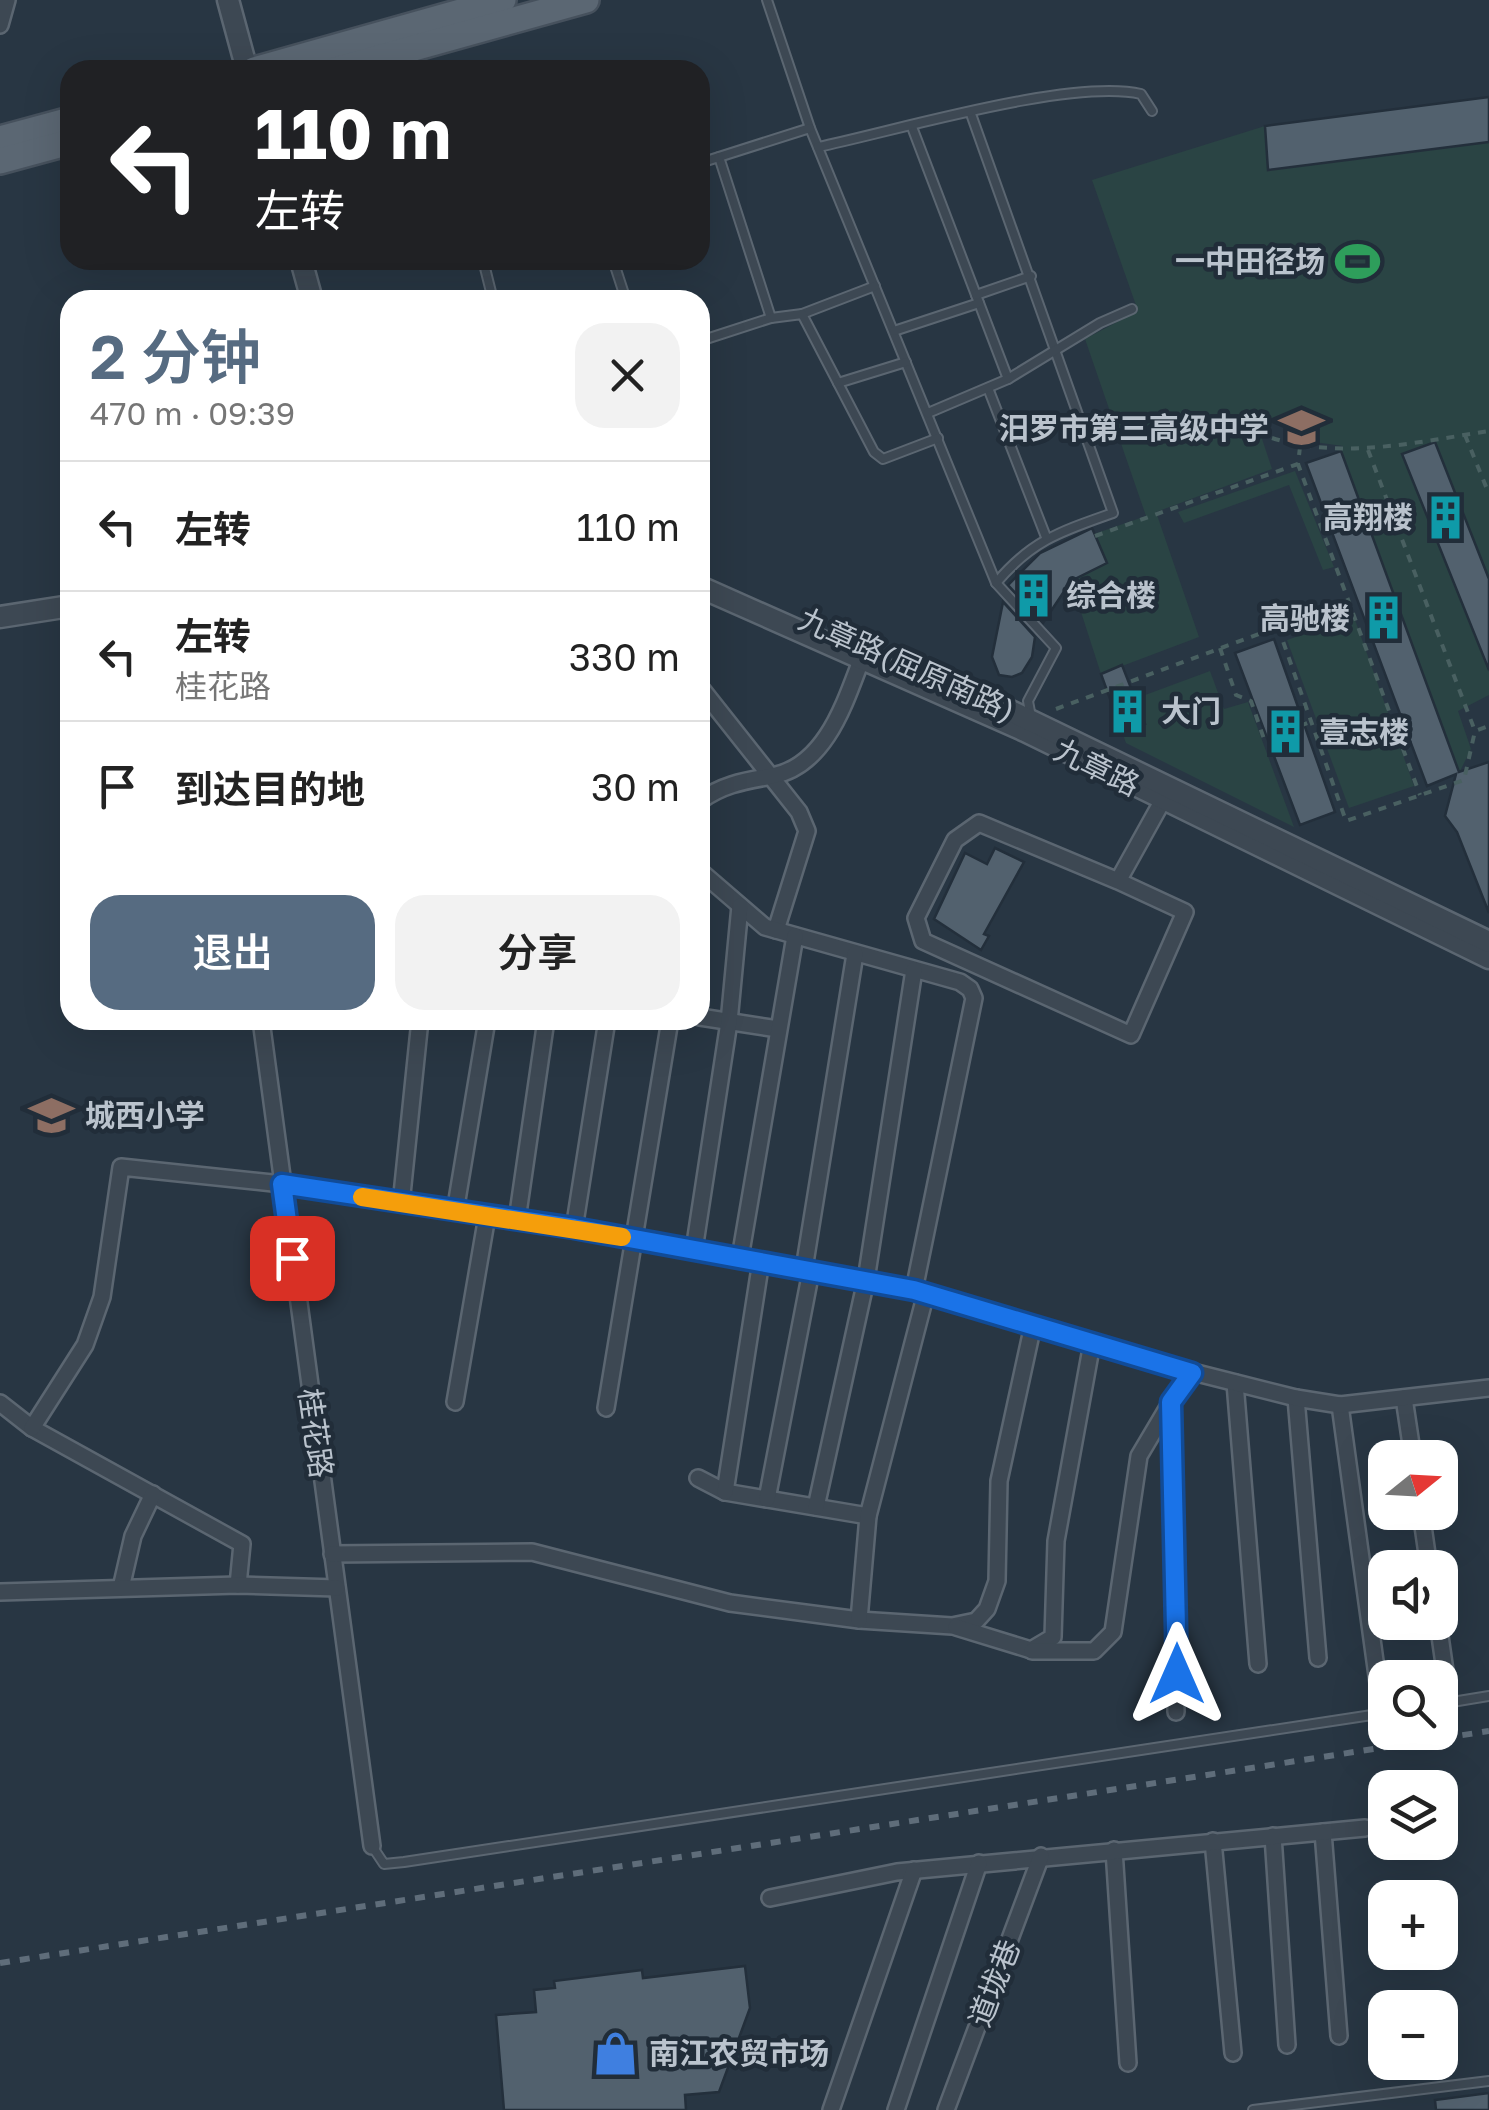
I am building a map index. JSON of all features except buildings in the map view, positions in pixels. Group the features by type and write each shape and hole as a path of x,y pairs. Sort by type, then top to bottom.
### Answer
{"main road":[{"path":"286,60 502,0"},
{"path":"371,60 586,0"},
{"path":"0,139 60,123"},
{"path":"0,161 60,145"}],"street":[{"path":"0,25 7,0"},
{"path":"228,0 247,60"},
{"name":"九章路(屈原南路)","path":"710,578 1031,718 1489,942"},
{"name":"九章路","path":"710,591 862,658 1489,958"},
{"path":"0,617 60,608"},
{"path":"0,629 60,621"},
{"path":"710,795 726,785 786,772 826,738 862,658"},
{"path":"710,700 800,812 807,831 776,930"},
{"path":"1118,881 1162,800"},
{"path":"978,823 1118,881 1185,912 1132,1035 924,941 916,918 955,840 978,823"},
{"path":"710,880 776,930 960,982 974,998 920,1291 868,1516 859,1620"},
{"path":"694,1250 729,1022 740,906"},
{"path":"740,1258 795,936"},
{"path":"767,1500 855,954"},
{"path":"816,1508 866,1280 914,970"},
{"path":"710,1019 778,1028"},
{"name":"桂花路","path":"262,1030 372,1846"},
{"path":"401,1204 419,1030"},
{"path":"455,1212 485,1030"},
{"path":"516,1220 544,1030"},
{"path":"574,1228 605,1030"},
{"path":"606,1408 668,1030"},
{"path":"32,1428 85,1345 102,1297 120,1167 282,1184 574,1228 866,1280 920,1291 1192,1373 1296,1398 1340,1405 1489,1388"},
{"path":"454,1402 487,1216"},
{"path":"725,1492 760,1262"},
{"path":"952,1626 976,1620 988,1609 997,1582 999,1481 1032,1325"},
{"path":"1031,1650 1053,1636 1056,1542 1092,1343"},
{"path":"332,1554 532,1552 730,1603 859,1620 952,1626 1031,1650 1094,1651 1114,1632 1139,1456 1192,1373"},
{"path":"1235,1383 1258,1664"},
{"path":"1296,1398 1318,1658"},
{"path":"1404,1398 1410,1440"},
{"path":"1171,1402 1176,1712"},
{"path":"0,1403 32,1428 242,1544 238,1584"},
{"path":"1340,1405 1375,1660"},
{"path":"698,1478 725,1492 868,1516"},
{"path":"120,1588 133,1536 153,1494"},
{"path":"0,1592 238,1584 338,1588"},
{"path":"770,1898 914,1870 1365,1828"},
{"path":"1323,1832 1339,2036"},
{"path":"1273,1836 1288,2045"},
{"path":"1212,1842 1233,2053"},
{"path":"1114,1850 1128,2063"},
{"name":"道垅巷","path":"946,2110 1042,1856"},
{"path":"896,2110 979,1863"},
{"path":"831,2110 914,1870"}],"lane":[{"path":"767,0 810,128 996,584 1056,648 1028,702 1031,718"},
{"path":"818,148 971,114 1115,88 1141,94 1152,111"},
{"path":"971,114 1114,513 1046,537 1016,560 996,584"},
{"path":"912,127 1008,379"},
{"path":"710,160 810,128"},
{"path":"719,157 771,318"},
{"path":"894,331 1031,276"},
{"path":"710,337 771,318 802,314 875,286"},
{"path":"928,414 1008,379 1058,352 1100,322 1132,309"},
{"path":"802,314 874,452 883,458 938,438"},
{"path":"838,384 906,362"},
{"path":"988,388 1046,537"},
{"path":"1458,1701 1489,1696"},
{"path":"372,1846 384,1864 404,1862 1368,1716"},
{"path":"1253,2110 1489,2082"}],"path":[{"path":"1272,438 1300,446 1368,450 1489,431"},
{"path":"1466,434 1489,494"},
{"path":"1300,446 1298,464 1420,796"},
{"path":"1278,626 1346,821 1464,780 1475,730 1368,450"},
{"path":"1095,536 1298,464"},
{"path":"1031,718 1351,600"},
{"path":"1220,648 1236,695 1251,701 1264,739 1311,721"},
{"path":"1475,730 1489,726"}],"green space":[{"path":"1489,97 1489,579 1435,443 1402,455 1489,672 1489,695 1458,711 1471,749 1459,773 1341,451 1343,446 1314,442 1275,418 1261,436 1272,469 1156,512 1199,637 1101,674 1071,581 1094,534 1146,516 1085,339 1138,311 1092,180 1265,126"},
{"path":"1295,471 1334,567 1323,570 1289,485 1184,523 1178,512"},
{"path":"1354,617 1414,786 1349,808 1287,640"},
{"path":"1210,671 1224,709 1248,702 1294,827 1126,743 1122,732 1145,723 1137,698"}],"railway":[{"path":"0,1963 1489,1731"}],"slow traffic":[{"path":"362,1197 622,1237"}],"place":[{"name":"一中田径场","path":"1358,261"},
{"name":"汨罗市第三高级中学","path":"1302,428"},
{"name":"高翔楼","path":"1446,517"},
{"name":"综合楼","path":"1033,595"},
{"name":"高驰楼","path":"1383,618"},
{"name":"大门","path":"1128,711"},
{"name":"壹志楼","path":"1286,732"},
{"name":"城西小学","path":"52,1115"},
{"name":"南江农贸市场","path":"616,2053"}],"route":[{"path":"292,1258 282,1184 574,1228 914,1290 1192,1373 1171,1402 1177,1674"}]}
